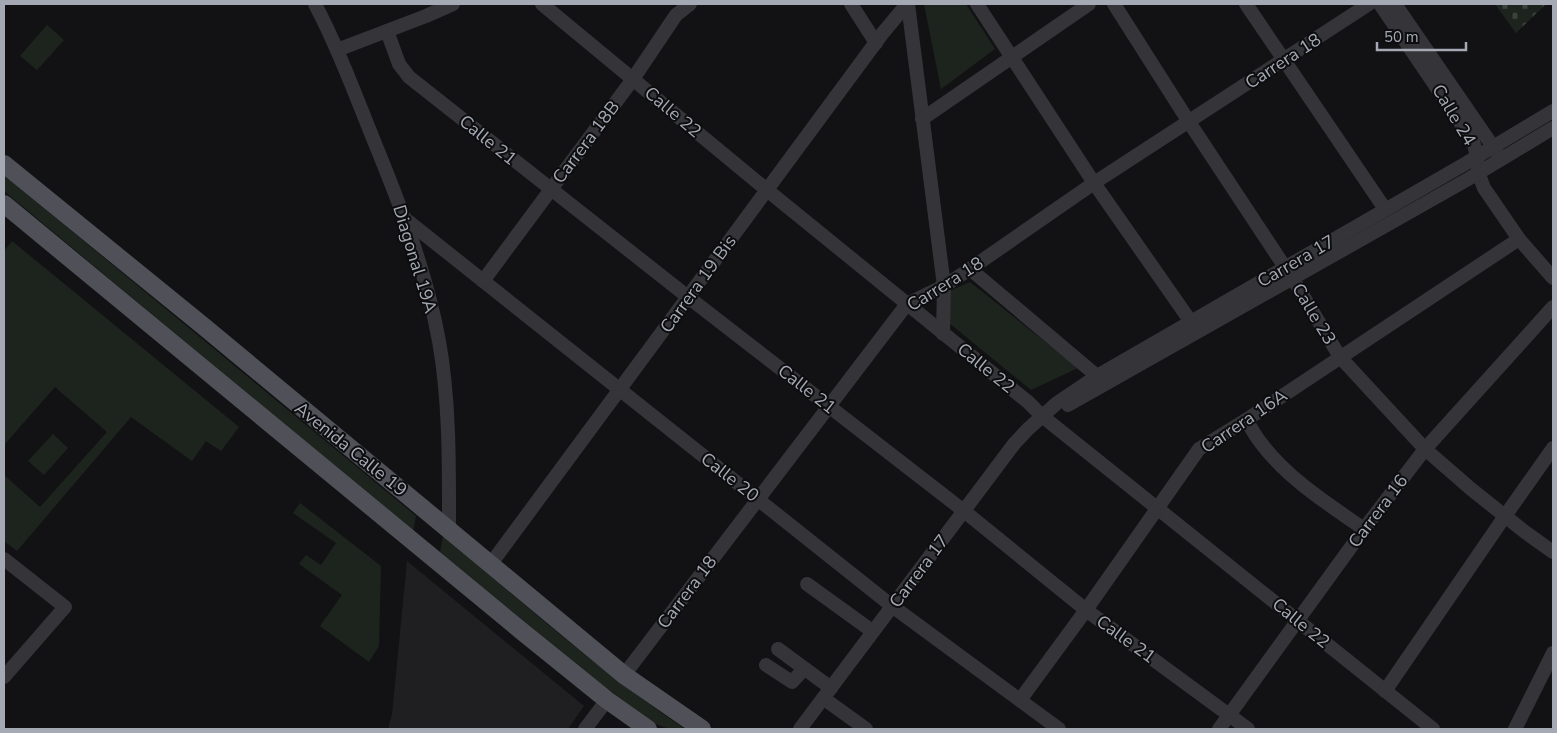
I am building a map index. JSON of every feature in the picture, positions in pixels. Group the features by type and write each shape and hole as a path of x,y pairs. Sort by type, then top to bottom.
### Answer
{"main road":[{"name":"Avenida Calle 19","path":"4,164 202,325 624,675 702,729"},
{"name":"Avenida Calle 19","path":"4,204 607,700 648,729"}],"street":[{"name":"Diagonal 19A","path":"315,4 337,50 404,218 427,288 439,341 446,393 449,530"},
{"path":"337,50 453,4"},
{"name":"Calle 22","path":"542,4 1028,402 1042,416 1433,729"},
{"name":"Carrera 18B","path":"484,281 633,79 676,16 690,4"},
{"path":"851,4 879,38"},
{"path":"908,4 944,286 943,334"},
{"name":"Carrera 19 Bis","path":"490,565 879,38 908,4"},
{"path":"977,4 1094,183 1191,322"},
{"path":"922,119 1089,4"},
{"name":"Calle 23","path":"1114,4 1188,122 1289,273 1340,357 1425,449 1505,516 1553,552"},
{"path":"1246,4 1385,210"},
{"name":"Carrera 18","path":"624,675 907,304 944,286 1094,183 1369,4"},
{"name":"Calle 24","path":"1380,4 1473,141 1477,156 1478,172 1484,188 1520,239 1553,278"},
{"name":"Calle 24","path":"1395,4 1502,159"},
{"name":"Calle 21","path":"387,31 399,64 409,77 550,190 964,511 1086,610 1248,729"},
{"name":"Carrera 17","path":"1042,416 1100,388 1289,273 1385,210 1494,147 1553,110"},
{"name":"Carrera 17","path":"800,729 1014,444 1057,403 1097,376 1191,322 1289,273 1478,172 1553,128"},
{"name":"Calle 20","path":"404,218 892,606 1059,729"},
{"name":"Carrera 16A","path":"1020,700 1199,449 1520,239"},
{"path":"970,269 1097,376"},
{"name":"Carrera 16","path":"1219,729 1297,620 1425,449 1553,307"},
{"path":"1246,420 1261,443 1280,464 1316,496 1364,529"},
{"path":"1385,691 1553,448"},
{"path":"4,559 65,607 4,677"},
{"path":"807,584 872,632"},
{"path":"778,650 804,668 827,693 866,729"},
{"path":"1515,729 1553,653"},
{"path":"766,665 792,682 804,668"},
{"path":"585,729 607,700"}],"shaded area":[{"path":"407,561 584,706 568,729 388,729 392,714"}],"green space":[{"path":"924,4 966,4 995,49 941,89"},
{"path":"1495,4 1546,4 1516,33"},
{"path":"47,25 64,40 37,70 20,56"},
{"path":"4,175 416,516 413,531 4,191"},
{"path":"12,241 239,427 221,451 206,441 192,461 131,417 17,551 4,541 4,475 40,507 107,432 55,387 4,445 4,251"},
{"path":"970,282 1078,368 1031,390 949,323 950,291"},
{"path":"53,434 68,448 44,475 28,461"},
{"path":"300,503 381,566 379,646 369,662 320,626 342,595 299,564 306,555 321,565 336,543 293,513"},
{"path":"443,536 591,660 685,729 669,729 653,723 592,677 440,552"}]}
